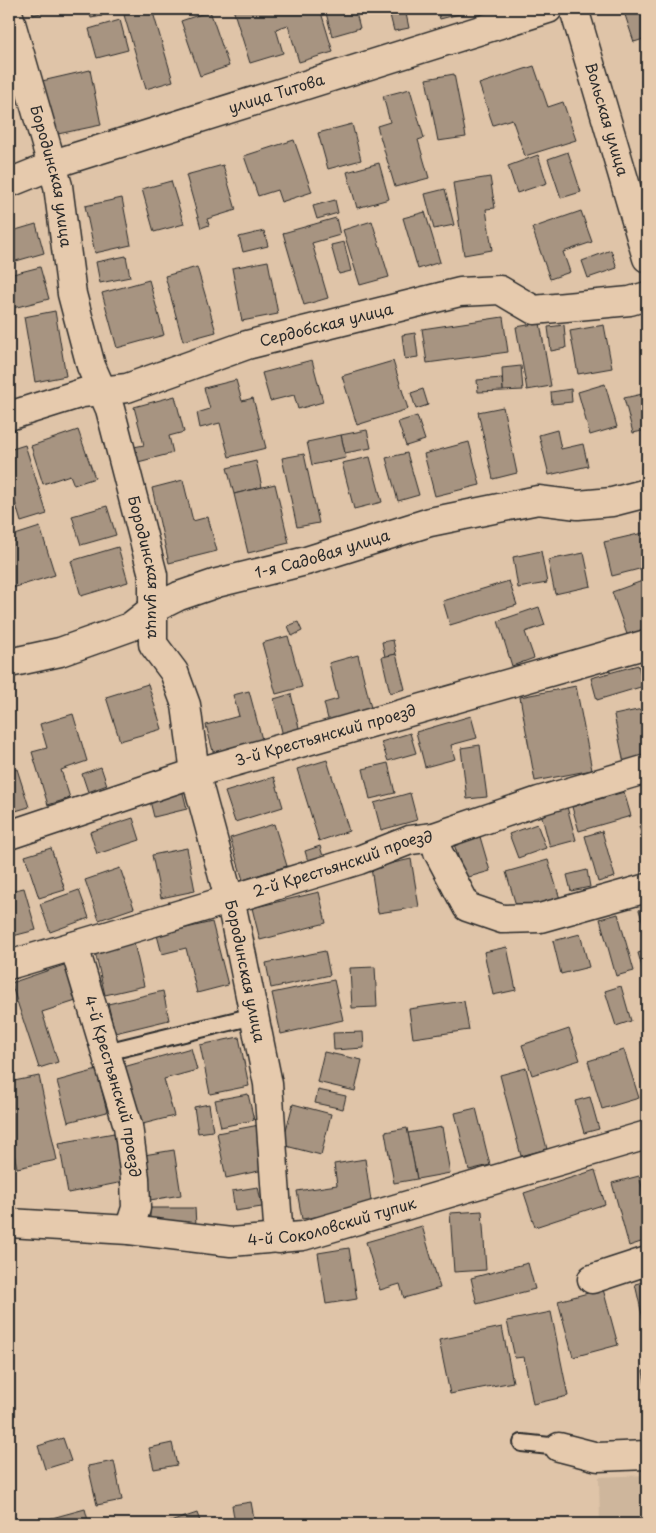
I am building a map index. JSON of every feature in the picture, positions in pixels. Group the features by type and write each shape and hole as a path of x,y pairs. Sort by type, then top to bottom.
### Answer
{"street":[{"name":"улица Титова","path":"9,183 66,160 548,9"},
{"name":"Вольская улица","path":"574,9 642,224 647,258"},
{"name":"Бородинская улица","path":"9,16 58,186 72,294 91,366 104,391 110,409 152,575 153,644 174,672 186,705 195,773 230,898 268,1084 279,1239"},
{"name":"Сердобская улица","path":"9,416 82,393 127,388 247,345 460,292 500,290 534,310 630,301 647,296"},
{"name":"1-я Садовая улица","path":"9,663 60,652 130,627 153,609 179,596 217,583 306,561 430,522 538,500 578,505 612,502 647,493"},
{"name":"3-й Крестьянский проезд","path":"9,835 195,773 647,644"},
{"name":"2-й Крестьянский проезд","path":"9,965 359,860 410,840 434,837 539,801 647,769"},
{"path":"434,837 438,852 467,907 502,919 540,918 647,888"},
{"name":"4-й Крестьянский проезд","path":"74,946 128,1126 135,1178 136,1208 129,1230"},
{"name":"4-й Соколовский тупик","path":"9,1223 129,1230 231,1242 302,1236 647,1135"},
{"path":"592,1279 647,1261"},
{"path":"558,1447 598,1457 647,1455"}],"lane":[{"path":"106,1052 254,1016"},
{"path":"522,1443 558,1447"}],"shaded area":[{"path":"647,1475 647,1524 600,1524 599,1477"}],"building":[{"path":"32,9 57,9 33,15"},
{"path":"89,9 101,9 102,16 91,18"},
{"path":"152,9 173,81 146,89 124,15"},
{"path":"233,9 320,9 333,52 299,62 288,25 276,29 283,53 250,63"},
{"path":"325,9 355,9 360,28 332,36"},
{"path":"405,9 409,28 394,31 389,11"},
{"path":"437,9 471,9 471,11 440,19"},
{"path":"647,9 647,38 634,42 625,15"},
{"path":"210,11 229,66 200,76 181,21"},
{"path":"120,20 128,50 97,58 89,29"},
{"path":"647,63 647,83 641,65"},
{"path":"534,66 548,107 563,102 576,140 525,156 512,119 493,125 479,84"},
{"path":"90,70 101,125 53,135 42,81"},
{"path":"454,74 466,137 438,141 426,79"},
{"path":"410,89 424,138 418,140 429,178 395,187 377,126 390,122 383,96"},
{"path":"352,124 361,160 328,169 318,133"},
{"path":"294,140 312,192 281,202 277,190 258,196 244,156"},
{"path":"568,152 581,192 561,198 548,159"},
{"path":"538,155 547,183 517,193 508,166"},
{"path":"379,163 389,199 357,208 347,172"},
{"path":"223,165 236,210 207,219 209,225 201,228 186,175"},
{"path":"490,177 495,208 486,209 492,250 464,255 453,183"},
{"path":"171,181 184,224 154,232 142,189"},
{"path":"445,189 454,225 434,229 425,194"},
{"path":"122,198 131,245 95,253 85,206"},
{"path":"335,200 338,213 317,219 313,206"},
{"path":"581,211 592,242 563,252 570,272 550,279 532,228"},
{"path":"425,212 440,262 418,269 403,218"},
{"path":"336,218 340,235 312,243 328,298 304,305 283,233"},
{"path":"372,221 389,277 360,285 343,230"},
{"path":"36,224 44,253 9,263 9,232"},
{"path":"264,231 268,246 243,252 239,237"},
{"path":"344,242 351,271 339,274 331,245"},
{"path":"611,250 617,268 588,278 582,261"},
{"path":"126,256 130,277 100,283 96,262"},
{"path":"268,261 278,314 242,321 232,268"},
{"path":"40,267 49,299 13,308 9,293 9,275"},
{"path":"197,267 216,332 183,341 165,276"},
{"path":"149,280 164,335 117,348 102,293"},
{"path":"55,311 66,376 35,382 24,317"},
{"path":"503,317 508,352 427,363 422,329"},
{"path":"540,323 551,386 527,390 516,327"},
{"path":"564,325 566,348 551,351 548,327"},
{"path":"604,325 612,368 578,374 570,331"},
{"path":"415,333 418,357 405,359 402,335"},
{"path":"312,360 323,402 298,409 294,395 270,401 262,373"},
{"path":"393,361 408,409 357,425 342,376"},
{"path":"521,366 523,390 503,391 502,368"},
{"path":"502,378 503,391 478,392 477,380"},
{"path":"236,380 242,401 253,398 266,448 229,457 220,423 200,428 197,413 210,409 204,388"},
{"path":"605,384 617,427 590,435 578,392"},
{"path":"423,389 428,405 416,409 411,393"},
{"path":"571,389 572,402 552,404 551,392"},
{"path":"647,393 647,430 633,433 624,398"},
{"path":"175,396 184,432 169,436 173,453 138,462 134,447 144,445 134,407"},
{"path":"503,407 517,473 493,479 478,412"},
{"path":"417,416 425,440 406,446 398,422"},
{"path":"78,430 95,478 74,485 70,475 43,484 31,446"},
{"path":"367,430 371,448 345,453 341,435"},
{"path":"557,430 561,449 583,444 588,466 549,475 539,435"},
{"path":"341,435 346,458 312,465 307,442"},
{"path":"469,442 480,485 435,496 424,454"},
{"path":"25,445 47,514 21,522 9,481 9,450"},
{"path":"407,453 419,495 398,501 386,458"},
{"path":"304,454 319,523 297,527 282,458"},
{"path":"370,457 382,502 354,509 342,463"},
{"path":"256,461 262,487 234,494 227,468"},
{"path":"183,480 193,521 208,517 217,551 169,563 152,488"},
{"path":"275,484 289,543 248,553 234,494"},
{"path":"107,506 116,535 81,545 72,516"},
{"path":"40,527 55,575 9,589 9,537"},
{"path":"647,532 647,567 612,576 604,542"},
{"path":"118,547 128,582 81,596 71,561"},
{"path":"541,551 547,583 518,588 513,557"},
{"path":"584,553 591,586 555,594 548,560"},
{"path":"645,580 647,587 647,634 629,640 612,592"},
{"path":"509,581 517,605 450,625 443,601"},
{"path":"539,607 545,625 525,632 534,658 512,666 498,621"},
{"path":"298,622 302,631 292,636 288,626"},
{"path":"288,636 302,687 276,694 262,643"},
{"path":"393,640 396,654 385,657 382,642"},
{"path":"396,654 405,689 390,693 382,657"},
{"path":"358,655 373,716 330,727 324,703 338,699 329,663"},
{"path":"638,665 644,686 597,700 591,678"},
{"path":"148,684 162,729 120,741 106,697"},
{"path":"576,686 592,770 535,781 520,697"},
{"path":"249,691 264,747 215,759 206,725 239,716 233,695"},
{"path":"291,694 301,736 284,740 274,699"},
{"path":"647,708 647,758 624,763 614,715"},
{"path":"73,714 87,761 61,770 70,798 48,805 32,752 47,748 40,724"},
{"path":"471,716 477,738 451,745 455,759 425,767 416,732"},
{"path":"410,733 416,753 388,761 381,742"},
{"path":"480,745 487,797 467,799 461,748"},
{"path":"327,760 349,831 319,841 297,769"},
{"path":"388,763 395,793 370,799 363,769"},
{"path":"101,767 107,785 88,792 82,774"},
{"path":"17,769 29,807 9,813 9,772"},
{"path":"274,777 283,807 235,822 225,792"},
{"path":"182,789 187,809 154,817 149,797"},
{"path":"624,792 631,816 579,831 572,807"},
{"path":"410,793 417,820 381,830 374,803"},
{"path":"567,807 576,840 550,847 541,813"},
{"path":"133,818 140,840 97,854 90,832"},
{"path":"274,824 287,866 243,880 230,838"},
{"path":"537,824 546,848 518,858 509,834"},
{"path":"647,824 647,854 639,826"},
{"path":"478,830 490,871 465,878 452,838"},
{"path":"602,831 615,877 598,882 585,836"},
{"path":"320,846 324,860 309,865 305,851"},
{"path":"51,848 65,890 39,898 25,856"},
{"path":"187,848 195,891 161,898 152,855"},
{"path":"411,859 419,907 378,913 371,868"},
{"path":"548,860 560,899 518,912 506,872"},
{"path":"120,868 134,908 99,920 85,880"},
{"path":"587,870 590,887 571,891 567,875"},
{"path":"9,887 10,891 24,888 36,930 9,937"},
{"path":"79,890 89,918 50,932 40,904"},
{"path":"319,892 326,923 260,940 252,908"},
{"path":"647,907 647,936 639,910"},
{"path":"618,914 634,971 616,976 600,919"},
{"path":"212,922 228,985 197,993 186,948 162,954 157,935"},
{"path":"580,934 589,967 561,974 553,941"},
{"path":"134,943 144,986 105,995 95,952"},
{"path":"507,947 516,990 493,995 484,952"},
{"path":"647,950 647,985 638,953"},
{"path":"325,951 330,975 271,988 266,963"},
{"path":"67,964 79,1000 42,1012 58,1062 39,1068 11,983"},
{"path":"375,967 377,1007 352,1008 350,968"},
{"path":"334,980 343,1020 281,1034 272,993"},
{"path":"621,986 631,1021 616,1026 605,991"},
{"path":"163,991 169,1020 115,1033 108,1004"},
{"path":"464,1001 469,1030 413,1038 409,1009"},
{"path":"569,1029 580,1060 532,1075 522,1045"},
{"path":"363,1032 364,1048 334,1050 333,1033"},
{"path":"239,1037 249,1086 210,1094 200,1045"},
{"path":"191,1048 197,1070 164,1079 174,1116 135,1126 120,1068"},
{"path":"624,1050 639,1098 602,1109 588,1061"},
{"path":"324,1052 362,1060 355,1091 317,1082"},
{"path":"526,1068 547,1149 521,1156 500,1075"},
{"path":"97,1070 107,1112 68,1122 57,1081"},
{"path":"39,1076 57,1160 17,1168 9,1129 9,1082"},
{"path":"318,1090 346,1096 343,1109 315,1103"},
{"path":"248,1094 254,1120 221,1127 215,1100"},
{"path":"590,1097 599,1129 584,1133 575,1101"},
{"path":"209,1104 213,1131 198,1133 194,1107"},
{"path":"293,1104 331,1114 321,1155 282,1145"},
{"path":"476,1108 490,1165 469,1170 455,1113"},
{"path":"259,1125 268,1169 226,1178 217,1133"},
{"path":"442,1127 450,1173 417,1179 408,1133"},
{"path":"407,1128 417,1179 394,1183 385,1132"},
{"path":"114,1133 123,1182 68,1193 59,1143"},
{"path":"174,1150 181,1195 150,1200 144,1155"},
{"path":"365,1159 372,1208 302,1219 297,1191 337,1185 334,1164"},
{"path":"595,1170 605,1204 535,1227 524,1193"},
{"path":"639,1176 647,1204 647,1240 629,1246 612,1183"},
{"path":"258,1187 262,1207 235,1211 232,1191"},
{"path":"150,1208 195,1208 196,1225 150,1225"},
{"path":"482,1211 486,1270 454,1272 450,1213"},
{"path":"422,1226 440,1288 404,1298 400,1284 380,1290 366,1242"},
{"path":"349,1248 357,1299 326,1304 318,1253"},
{"path":"528,1263 535,1289 477,1304 471,1278"},
{"path":"647,1281 647,1318 643,1319 635,1284"},
{"path":"603,1289 618,1345 573,1357 558,1301"},
{"path":"551,1312 568,1396 533,1404 524,1357 515,1358 507,1321"},
{"path":"502,1327 513,1382 450,1394 439,1340"},
{"path":"647,1370 647,1394 643,1371"},
{"path":"9,1395 13,1395 13,1416 9,1416"},
{"path":"63,1438 71,1461 45,1469 38,1446"},
{"path":"172,1443 177,1465 154,1469 149,1448"},
{"path":"114,1461 122,1500 97,1505 88,1466"},
{"path":"251,1502 255,1524 235,1524 232,1505"},
{"path":"85,1509 89,1524 30,1524"},
{"path":"197,1513 201,1524 164,1524"}]}
